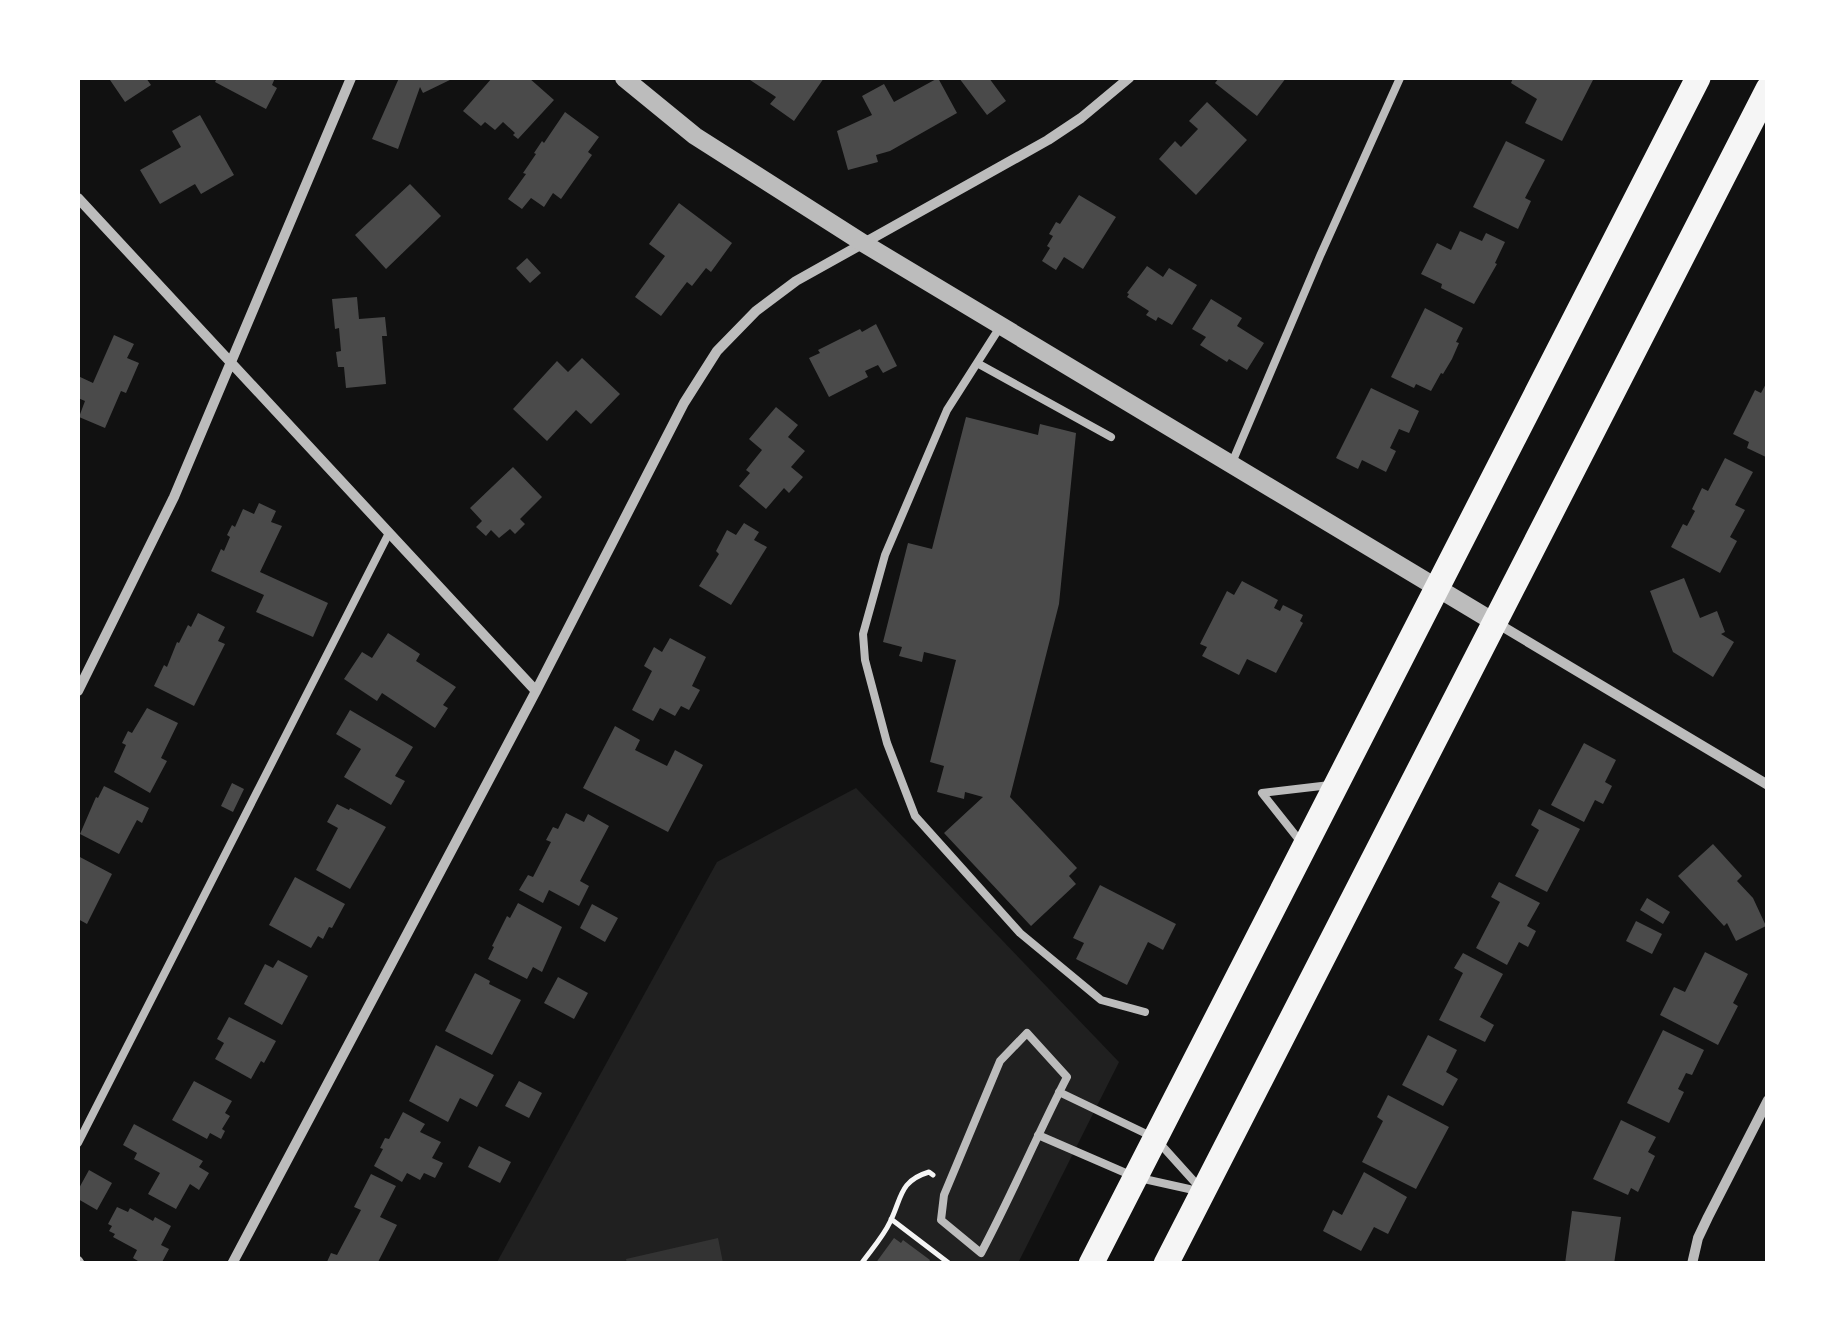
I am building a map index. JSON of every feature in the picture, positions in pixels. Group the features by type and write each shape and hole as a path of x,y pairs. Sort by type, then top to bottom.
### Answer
{"main road":[{"path":"1090,1264 1698,78"},
{"path":"1166,1264 1768,89"}],"street":[{"path":"78,691 147,555 350,78"},
{"path":"624,78 695,136 864,243 1768,785"},
{"path":"232,1264 536,692 684,402 717,351 746,320 796,281 1048,140 1129,78"},
{"path":"78,198 536,692"},
{"path":"1692,1264 1698,1238 1768,1100"}],"lane":[{"path":"1231,465 1400,78"},
{"path":"1002,325 947,410 885,555 863,634 865,660 886,743 915,816 1020,933 1102,1000 1145,1012"},
{"path":"977,362 1111,438"},
{"path":"78,1143 389,533"},
{"path":"1304,846 1262,793 1334,785"},
{"path":"1027,1033 1068,1076 1038,1135 981,1253 941,1220 944,1196 1000,1061 1027,1033"},
{"path":"1059,1092 1155,1138 1203,1192"},
{"path":"1038,1135 1135,1177 1203,1192"}],"path":[{"path":"862,1264 891,1219 908,1182 929,1172 950,1183"},
{"path":"891,1219 950,1264"}],"shaded area":[{"path":"856,788 1119,1062 1018,1263 496,1264 717,862"},
{"path":"718,1238 723,1263 627,1263 626,1259"}],"building":[{"path":"146,78 151,85 125,102 110,80"},
{"path":"217,78 275,78 272,85 277,88 266,109 215,82"},
{"path":"399,78 454,78 423,93 420,87 398,149 372,139"},
{"path":"492,78 529,78 554,100 518,139 503,122 495,130 485,122 481,126 463,111"},
{"path":"747,78 824,78 794,121 770,104 776,97"},
{"path":"938,78 957,113 876,155 878,162 848,170 837,131 872,115 862,96 884,84 894,102"},
{"path":"959,78 989,78 1006,101 987,115"},
{"path":"1219,78 1286,78 1257,116 1215,83"},
{"path":"1513,78 1594,78 1562,141 1525,123 1537,99 1511,83"},
{"path":"1207,102 1247,140 1196,195 1159,159 1175,141 1181,147 1198,129 1189,121"},
{"path":"565,112 599,137 588,152 592,155 561,199 553,193 544,207 531,198 522,209 508,199 526,174 523,173 534,153"},
{"path":"200,115 234,175 201,194 195,184 160,204 140,170 181,147 172,131"},
{"path":"1506,141 1545,160 1525,198 1531,201 1518,229 1473,207"},
{"path":"410,184 441,216 386,269 355,235"},
{"path":"1079,195 1116,217 1083,269 1064,257 1056,270 1042,261 1050,248 1047,246 1053,236 1049,234"},
{"path":"679,203 732,243 711,272 706,268 692,286 687,282 661,316 635,297 665,256 649,244"},
{"path":"1460,231 1482,241 1486,233 1505,242 1474,304 1421,274 1437,243 1451,250"},
{"path":"527,258 541,273 530,283 516,268"},
{"path":"1147,266 1163,277 1169,268 1197,285 1172,325 1146,315 1149,311 1127,297"},
{"path":"357,297 359,319 385,317 387,336 382,336 386,384 346,388 344,367 338,367 339,328 335,329 332,299"},
{"path":"1211,299 1242,318 1237,326 1264,343 1247,370 1200,345 1206,337 1192,329"},
{"path":"1425,308 1463,328 1452,359 1431,391 1391,377"},
{"path":"876,324 897,366 883,373 878,365 865,371 868,377 829,397 809,358 820,353 818,350"},
{"path":"114,335 134,344 127,358 139,363 105,428 79,417 85,401 78,398 78,376 93,383"},
{"path":"582,358 620,394 591,424 576,410 547,441 513,409 557,361 568,372"},
{"path":"1768,380 1768,458 1747,448 1749,442 1733,434 1755,390 1761,393"},
{"path":"1371,388 1419,411 1409,433 1399,429 1390,448 1396,451 1386,472 1362,460 1358,469 1336,458"},
{"path":"776,407 798,425 788,437 805,451 791,467 803,477 789,493 784,488 766,509 739,486 762,450 749,439"},
{"path":"966,417 1038,435 1040,424 1076,433 1059,604 1010,797 1077,868 1069,876 1076,884 1031,926 944,833 983,797 965,792 964,799 937,792 944,766 930,762 956,660 924,652 922,662 899,656 902,647 883,642 908,543 932,549"},
{"path":"1725,458 1753,472 1735,505 1745,510 1730,537 1737,541 1720,573 1671,547 1695,511 1692,509 1702,488 1708,491"},
{"path":"513,467 542,497 520,519 525,524 515,534 510,529 499,538 491,530 486,536 476,527 482,521 470,508"},
{"path":"259,503 276,511 271,522 282,526 260,572 328,603 313,637 256,612 264,595 211,571 243,509 254,514"},
{"path":"744,523 759,532 754,540 767,547 731,605 699,586 719,554 716,551 727,530 736,535"},
{"path":"1684,578 1700,618 1717,611 1725,632 1721,634 1734,642 1713,677 1673,652 1650,591"},
{"path":"1242,581 1278,600 1274,608 1280,611 1283,605 1303,615 1303,623 1276,673 1247,659 1239,675 1202,656 1207,647 1200,644 1227,591 1234,595"},
{"path":"198,613 225,627 218,641 225,644 194,706 154,686 177,642"},
{"path":"388,633 420,654 416,661 456,687 443,705 448,708 435,728 382,693 377,701 344,679 362,652 372,658"},
{"path":"670,638 706,657 692,686 700,690 689,710 681,706 675,716 660,708 653,721 632,710 652,671 644,666 654,647 662,652"},
{"path":"147,708 178,723 161,758 167,761 150,793 114,772 128,731 132,733"},
{"path":"350,710 413,747 395,776 405,781 391,805 344,777 361,749 336,734"},
{"path":"615,726 640,740 635,750 667,766 675,750 703,765 668,832 583,788"},
{"path":"1584,743 1616,760 1605,782 1612,786 1603,804 1595,800 1584,822 1551,805"},
{"path":"232,783 244,789 233,812 221,806"},
{"path":"104,786 149,808 142,823 137,820 119,854 80,834"},
{"path":"337,804 386,827 350,889 316,870 338,828 327,822"},
{"path":"1539,809 1580,829 1547,892 1515,876 1539,830 1531,825"},
{"path":"566,813 584,822 588,814 609,826 580,881 589,886 579,906 549,890 543,903 519,890 528,875 533,877 551,842 546,840 553,827 558,829"},
{"path":"1713,844 1742,876 1737,881 1753,898 1766,926 1736,941 1727,923 1724,926 1678,876"},
{"path":"78,856 112,874 87,924 78,919"},
{"path":"295,877 345,904 332,928 323,939 318,936 311,948 269,925"},
{"path":"1499,882 1540,903 1527,926 1536,931 1528,947 1519,942 1507,965 1476,948 1500,902 1491,897"},
{"path":"1100,885 1176,924 1163,950 1148,942 1127,985 1076,959 1084,943 1073,938"},
{"path":"1647,898 1670,912 1663,924 1640,910"},
{"path":"518,903 562,927 542,972 533,967 527,979 488,959 507,916 510,918"},
{"path":"592,904 618,918 605,942 580,928"},
{"path":"1636,921 1662,934 1652,954 1626,941"},
{"path":"1705,952 1748,974 1733,1003 1738,1006 1718,1045 1660,1015 1674,987 1685,992"},
{"path":"1463,953 1503,974 1480,1017 1494,1025 1485,1042 1439,1020 1463,973 1454,968"},
{"path":"278,960 308,976 282,1025 244,1004 265,964 273,968"},
{"path":"475,973 521,1000 492,1055 445,1031"},
{"path":"558,977 588,993 574,1019 544,1003"},
{"path":"229,1017 276,1041 251,1079 215,1059 224,1043 217,1039"},
{"path":"1663,1030 1704,1050 1692,1075 1686,1073 1678,1089 1684,1092 1669,1123 1627,1103"},
{"path":"1428,1035 1457,1050 1446,1072 1458,1079 1443,1106 1402,1085"},
{"path":"436,1045 494,1075 477,1107 460,1098 448,1122 409,1101"},
{"path":"194,1081 232,1101 225,1113 230,1116 221,1139 210,1133 207,1139 172,1120"},
{"path":"519,1081 542,1093 529,1118 505,1106"},
{"path":"1388,1095 1449,1127 1416,1189 1362,1162 1383,1121 1377,1117"},
{"path":"403,1112 425,1124 420,1132 441,1142 432,1158 443,1163 435,1178 424,1173 420,1180 407,1173 402,1182 374,1166 385,1138 389,1139"},
{"path":"1621,1120 1656,1137 1648,1152 1655,1156 1638,1192 1631,1188 1628,1195 1593,1179"},
{"path":"134,1124 203,1161 199,1167 209,1173 199,1190 190,1184 176,1209 148,1194 160,1173 134,1159 137,1153 123,1145"},
{"path":"479,1146 511,1162 500,1183 468,1167"},
{"path":"89,1170 112,1183 97,1210 78,1199 78,1190"},
{"path":"1364,1172 1407,1197 1388,1234 1374,1227 1361,1251 1323,1231 1333,1210 1342,1215"},
{"path":"371,1174 396,1186 380,1217 397,1225 377,1264 326,1264 331,1253 337,1255 361,1210 354,1207"},
{"path":"117,1207 128,1212 130,1208 171,1226 161,1245 169,1249 161,1264 143,1264 133,1258 137,1250 113,1237 115,1234 109,1231 112,1226 108,1224"},
{"path":"1572,1211 1621,1217 1614,1264 1565,1264"},
{"path":"894,1238 930,1260 928,1264 875,1264"}]}
